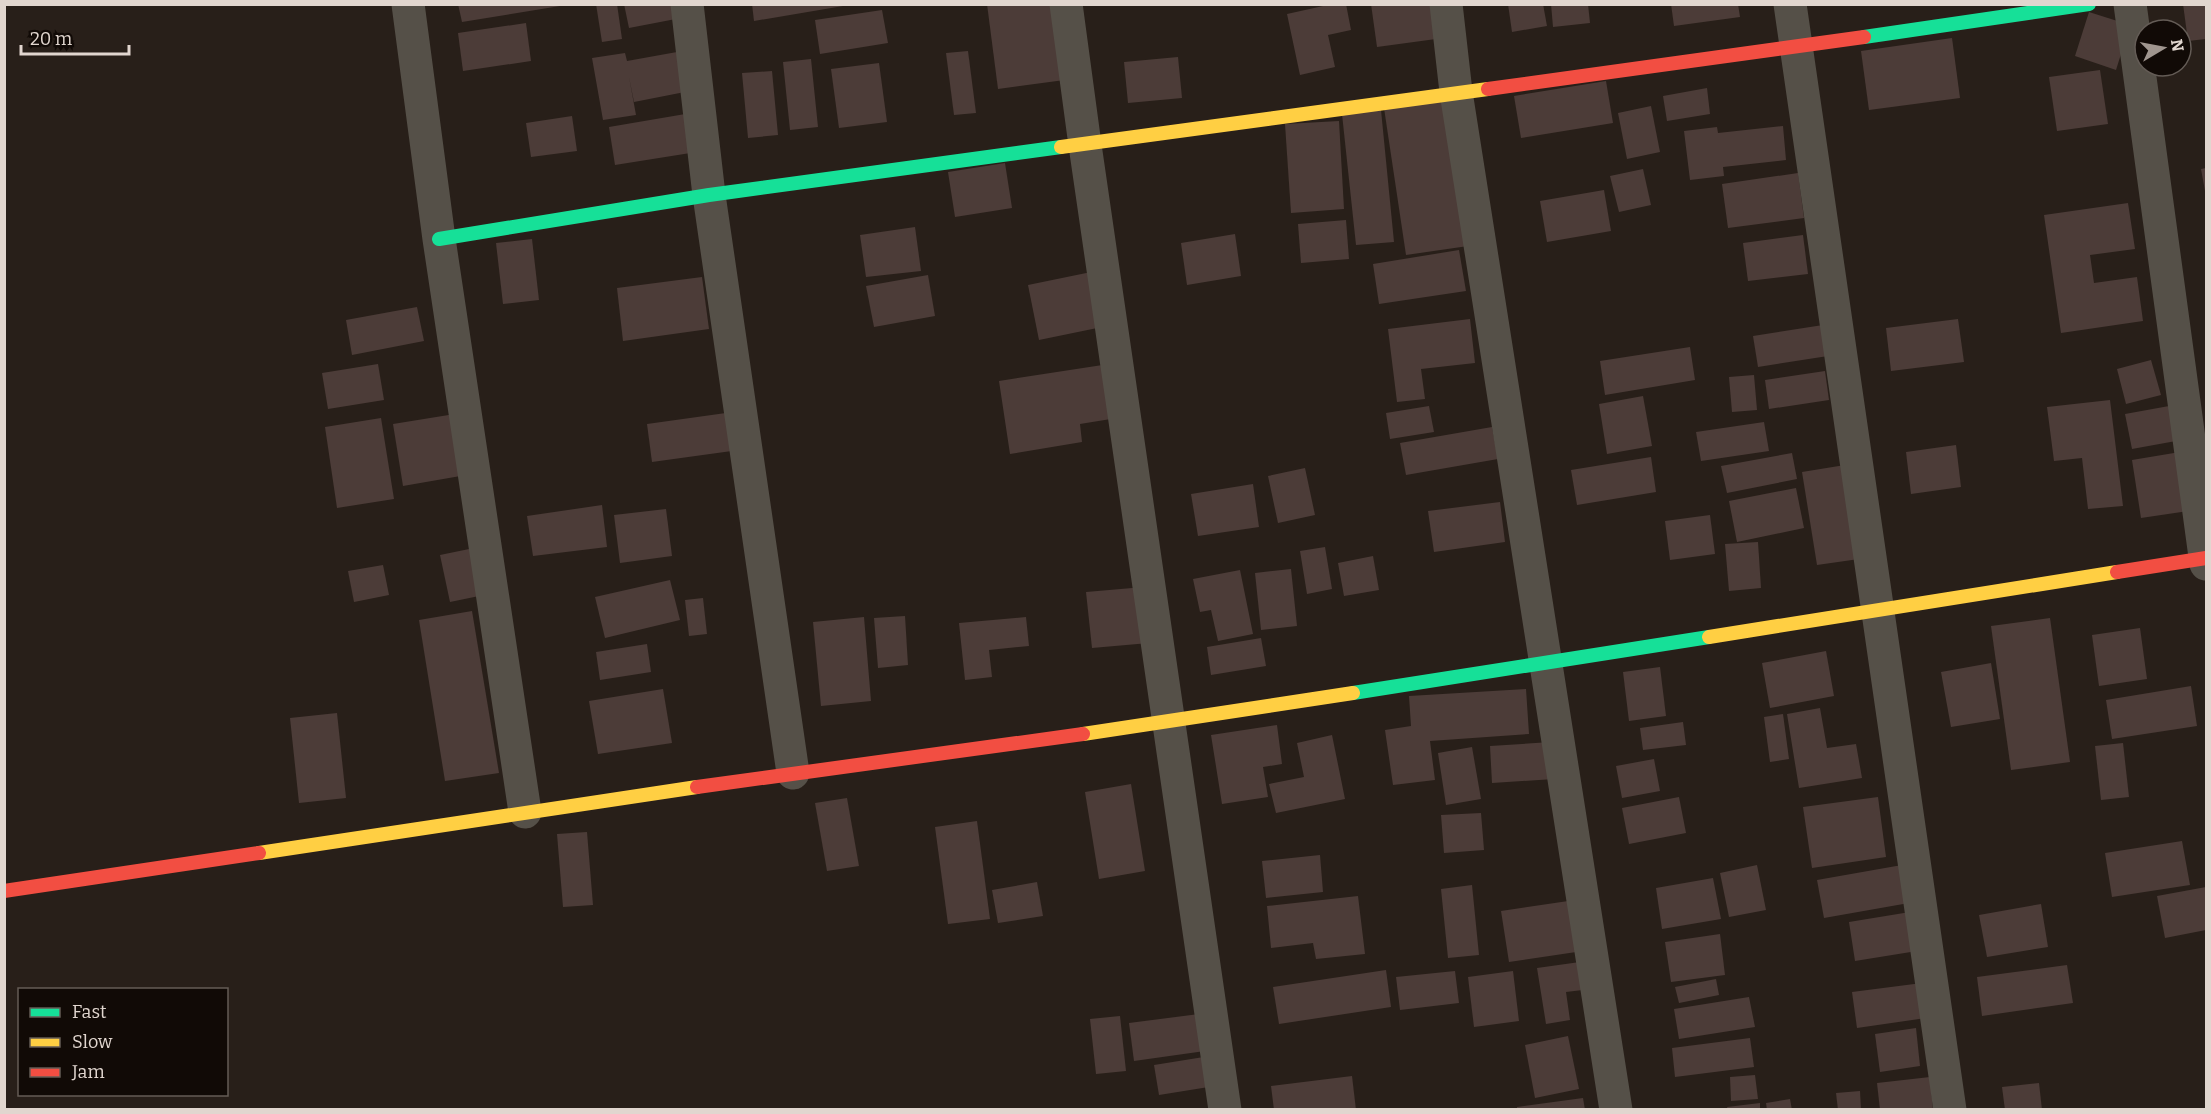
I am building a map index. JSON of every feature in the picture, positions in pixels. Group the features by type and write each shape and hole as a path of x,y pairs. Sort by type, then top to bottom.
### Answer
{"street":[{"path":"408,4 439,239 525,812"},
{"path":"687,4 709,195 793,772"},
{"path":"1066,4 1084,144 1225,1110"},
{"path":"1446,4 1456,92 1616,1110"},
{"path":"1790,4 1950,1110"},
{"path":"439,239 709,195 2089,4"},
{"path":"2130,4 2206,564"},
{"path":"4,891 793,772 1168,722 2206,558"}],"building":[{"path":"458,4 560,4 560,6 462,22"},
{"path":"596,4 617,4 622,39 602,42"},
{"path":"624,4 678,4 681,18 629,28"},
{"path":"752,4 843,4 843,6 754,21"},
{"path":"987,4 1062,4 1072,79 998,89"},
{"path":"1332,4 1346,4 1351,30 1328,35 1335,67 1300,75 1287,14"},
{"path":"1371,4 1431,4 1436,39 1377,47"},
{"path":"1508,4 1543,4 1547,26 1512,32"},
{"path":"1551,4 1588,4 1590,23 1553,27"},
{"path":"1671,4 1738,4 1740,17 1674,26"},
{"path":"2183,4 2206,4 2206,39 2193,40 2193,18 2185,18"},
{"path":"882,10 888,43 820,54 815,20"},
{"path":"2089,12 2130,25 2116,70 2075,56"},
{"path":"526,23 531,61 463,71 458,33"},
{"path":"1952,38 1960,98 1869,110 1861,51"},
{"path":"688,50 695,90 634,102 629,77 636,115 603,120 592,58 625,53 627,61"},
{"path":"968,51 976,113 954,115 946,53"},
{"path":"1178,57 1182,98 1128,103 1124,62"},
{"path":"811,59 818,127 790,130 783,62"},
{"path":"879,63 887,122 839,128 831,69"},
{"path":"2100,70 2108,124 2057,131 2049,77"},
{"path":"772,71 778,135 748,138 742,73"},
{"path":"1606,81 1613,123 1521,138 1514,96"},
{"path":"1707,88 1710,114 1667,121 1663,96"},
{"path":"1454,98 1475,245 1406,255 1384,108"},
{"path":"1651,106 1660,152 1627,159 1618,113"},
{"path":"1381,110 1394,242 1356,245 1342,114"},
{"path":"697,112 703,151 615,165 609,127"},
{"path":"572,116 577,151 531,157 526,123"},
{"path":"1339,121 1344,209 1291,213 1285,124"},
{"path":"1783,126 1786,160 1723,167 1724,176 1690,180 1684,131 1717,127 1718,133"},
{"path":"1005,163 1012,208 955,217 948,172"},
{"path":"2206,168 2206,190 2205,191 2201,169"},
{"path":"1643,169 1651,205 1619,212 1610,176"},
{"path":"1798,173 1804,218 1728,228 1722,184"},
{"path":"1604,190 1611,231 1547,242 1540,201"},
{"path":"2128,203 2135,249 2090,255 2094,283 2137,277 2143,321 2061,333 2044,215"},
{"path":"1346,220 1349,259 1301,263 1298,224"},
{"path":"915,227 921,271 866,277 860,235"},
{"path":"1235,234 1241,276 1187,285 1181,243"},
{"path":"1803,235 1808,274 1748,281 1743,243"},
{"path":"532,239 539,300 503,304 496,243"},
{"path":"1459,250 1466,291 1379,304 1373,264"},
{"path":"1096,271 1107,326 1039,340 1028,285"},
{"path":"928,275 935,316 874,327 866,286"},
{"path":"702,277 709,329 623,341 617,288"},
{"path":"417,307 424,341 352,355 346,320"},
{"path":"1470,319 1475,363 1421,369 1425,399 1397,402 1388,329"},
{"path":"1958,319 1964,362 1891,371 1886,328"},
{"path":"1823,325 1828,356 1758,367 1753,336"},
{"path":"1690,347 1695,380 1605,395 1600,361"},
{"path":"2151,360 2161,395 2126,404 2117,369"},
{"path":"378,364 384,400 328,409 322,373"},
{"path":"1109,364 1117,418 1080,424 1082,442 1010,454 999,381"},
{"path":"1825,371 1829,400 1769,409 1765,380"},
{"path":"1754,375 1757,410 1732,412 1729,377"},
{"path":"1643,396 1652,446 1607,454 1599,404"},
{"path":"2110,400 2123,506 2088,509 2082,458 2054,461 2047,407"},
{"path":"2180,404 2187,439 2132,449 2125,414"},
{"path":"1429,406 1434,432 1390,439 1386,413"},
{"path":"733,412 739,450 652,462 647,424"},
{"path":"461,413 472,474 403,486 393,424"},
{"path":"381,418 394,499 337,508 325,427"},
{"path":"1764,422 1769,451 1701,461 1696,432"},
{"path":"1492,427 1498,459 1406,475 1400,443"},
{"path":"1956,445 1961,487 1911,494 1906,452"},
{"path":"2186,451 2195,510 2141,518 2132,460"},
{"path":"1792,453 1797,479 1727,493 1721,466"},
{"path":"1651,457 1656,492 1577,505 1571,470"},
{"path":"1845,465 1859,559 1817,565 1802,472"},
{"path":"1305,468 1315,515 1278,523 1268,476"},
{"path":"1253,484 1259,527 1198,536 1191,494"},
{"path":"1796,488 1804,528 1737,542 1729,501"},
{"path":"1500,502 1505,542 1434,552 1428,511"},
{"path":"602,505 607,547 533,556 527,516"},
{"path":"666,509 672,556 620,563 614,515"},
{"path":"1710,515 1715,554 1670,560 1665,521"},
{"path":"1758,542 1761,588 1729,591 1725,544"},
{"path":"1325,547 1332,589 1307,594 1300,551"},
{"path":"474,548 484,595 450,602 440,555"},
{"path":"1373,556 1379,590 1344,596 1338,563"},
{"path":"383,565 389,595 354,602 348,571"},
{"path":"1291,569 1297,626 1261,630 1255,573"},
{"path":"1240,570 1253,634 1218,641 1211,610 1200,612 1193,579"},
{"path":"670,580 680,620 605,638 595,597"},
{"path":"1144,587 1149,643 1092,648 1086,592"},
{"path":"703,598 707,634 689,636 685,600"},
{"path":"472,611 499,773 445,781 419,620"},
{"path":"905,616 908,665 878,668 874,618"},
{"path":"864,617 871,701 821,706 813,622"},
{"path":"1026,617 1029,646 989,650 992,677 965,680 959,623"},
{"path":"2050,618 2070,762 2011,770 1991,626"},
{"path":"2140,628 2147,679 2099,686 2092,635"},
{"path":"1261,638 1266,666 1211,675 1207,647"},
{"path":"647,644 651,672 600,680 596,652"},
{"path":"1826,651 1834,696 1770,708 1762,663"},
{"path":"1991,663 2000,719 1951,727 1941,672"},
{"path":"1660,667 1666,716 1629,721 1623,672"},
{"path":"2191,686 2197,726 2112,739 2106,700"},
{"path":"663,689 672,743 598,754 589,701"},
{"path":"1526,689 1529,734 1430,741 1435,780 1393,785 1385,730 1411,726 1409,696"},
{"path":"1820,708 1827,748 1856,744 1862,778 1799,788 1787,714"},
{"path":"337,713 346,798 299,803 290,718"},
{"path":"1783,714 1789,759 1770,762 1764,717"},
{"path":"1683,722 1686,745 1643,750 1640,728"},
{"path":"1277,725 1282,764 1263,767 1268,797 1222,804 1211,735"},
{"path":"1332,735 1345,799 1276,813 1269,784 1304,777 1297,743"},
{"path":"1551,742 1554,779 1492,783 1490,746"},
{"path":"2123,743 2129,797 2101,800 2095,746"},
{"path":"1472,747 1481,799 1446,805 1438,753"},
{"path":"1654,759 1660,791 1622,798 1616,766"},
{"path":"1131,784 1145,871 1099,879 1085,792"},
{"path":"1679,797 1686,833 1629,844 1622,808"},
{"path":"1878,797 1886,857 1812,868 1803,807"},
{"path":"847,798 859,866 827,871 815,803"},
{"path":"1481,813 1484,850 1444,853 1441,815"},
{"path":"977,821 990,919 948,924 935,827"},
{"path":"587,832 593,905 563,907 557,834"},
{"path":"2182,841 2190,885 2112,897 2105,853"},
{"path":"1320,855 1323,892 1266,898 1262,861"},
{"path":"1757,865 1766,910 1729,917 1720,873"},
{"path":"1902,865 1909,903 1824,918 1817,880"},
{"path":"1713,878 1721,919 1662,929 1656,888"},
{"path":"1037,882 1043,916 998,923 992,890"},
{"path":"1472,885 1479,955 1448,958 1441,889"},
{"path":"2206,887 2206,930 2165,938 2157,896"},
{"path":"1358,896 1365,954 1316,959 1313,943 1271,948 1267,906"},
{"path":"1575,900 1583,951 1509,962 1501,911"},
{"path":"2041,904 2048,947 1987,957 1979,915"},
{"path":"1910,912 1917,951 1855,961 1849,922"},
{"path":"1720,934 1725,975 1671,982 1665,942"},
{"path":"1587,961 1591,989 1566,992 1570,1020 1546,1024 1537,968"},
{"path":"2067,965 2073,1003 1982,1016 1977,977"},
{"path":"1386,970 1391,1007 1279,1024 1273,987"},
{"path":"1455,971 1459,1003 1400,1010 1396,977"},
{"path":"1513,971 1519,1021 1474,1027 1468,977"},
{"path":"1716,979 1719,995 1679,1003 1675,987"},
{"path":"1922,983 1926,1018 1857,1028 1852,992"},
{"path":"1749,997 1755,1027 1679,1039 1674,1009"},
{"path":"1199,1014 1205,1051 1134,1061 1129,1023"},
{"path":"1120,1016 1126,1071 1096,1074 1090,1019"},
{"path":"1916,1028 1920,1066 1880,1072 1875,1034"},
{"path":"1568,1036 1579,1089 1535,1098 1525,1045"},
{"path":"1750,1038 1754,1067 1675,1077 1672,1048"},
{"path":"1210,1056 1215,1086 1159,1095 1154,1065"},
{"path":"1755,1075 1758,1099 1731,1101 1730,1077"},
{"path":"1352,1076 1356,1110 1274,1110 1271,1086"},
{"path":"1930,1077 1933,1110 1880,1110 1877,1083"},
{"path":"2039,1083 2042,1110 2005,1110 2002,1087"},
{"path":"1860,1091 1861,1110 1838,1110 1836,1093"},
{"path":"1583,1098 1585,1110 1517,1110 1517,1107"},
{"path":"1790,1099 1792,1110 1767,1110 1766,1103"},
{"path":"1760,1103 1760,1110 1728,1110 1727,1107"}],"traffic: fast":[{"path":"1864,37 2089,4"},
{"path":"439,239 709,195 1061,147"},
{"path":"1353,693 1709,637"}],"traffic: slow":[{"path":"1061,147 1488,89"},
{"path":"1709,637 2117,572"},
{"path":"1083,734 1353,693"},
{"path":"259,853 697,787"}],"traffic: jam":[{"path":"1488,89 1864,37"},
{"path":"2117,572 2206,558"},
{"path":"697,787 1083,734"},
{"path":"4,891 259,853"}]}
